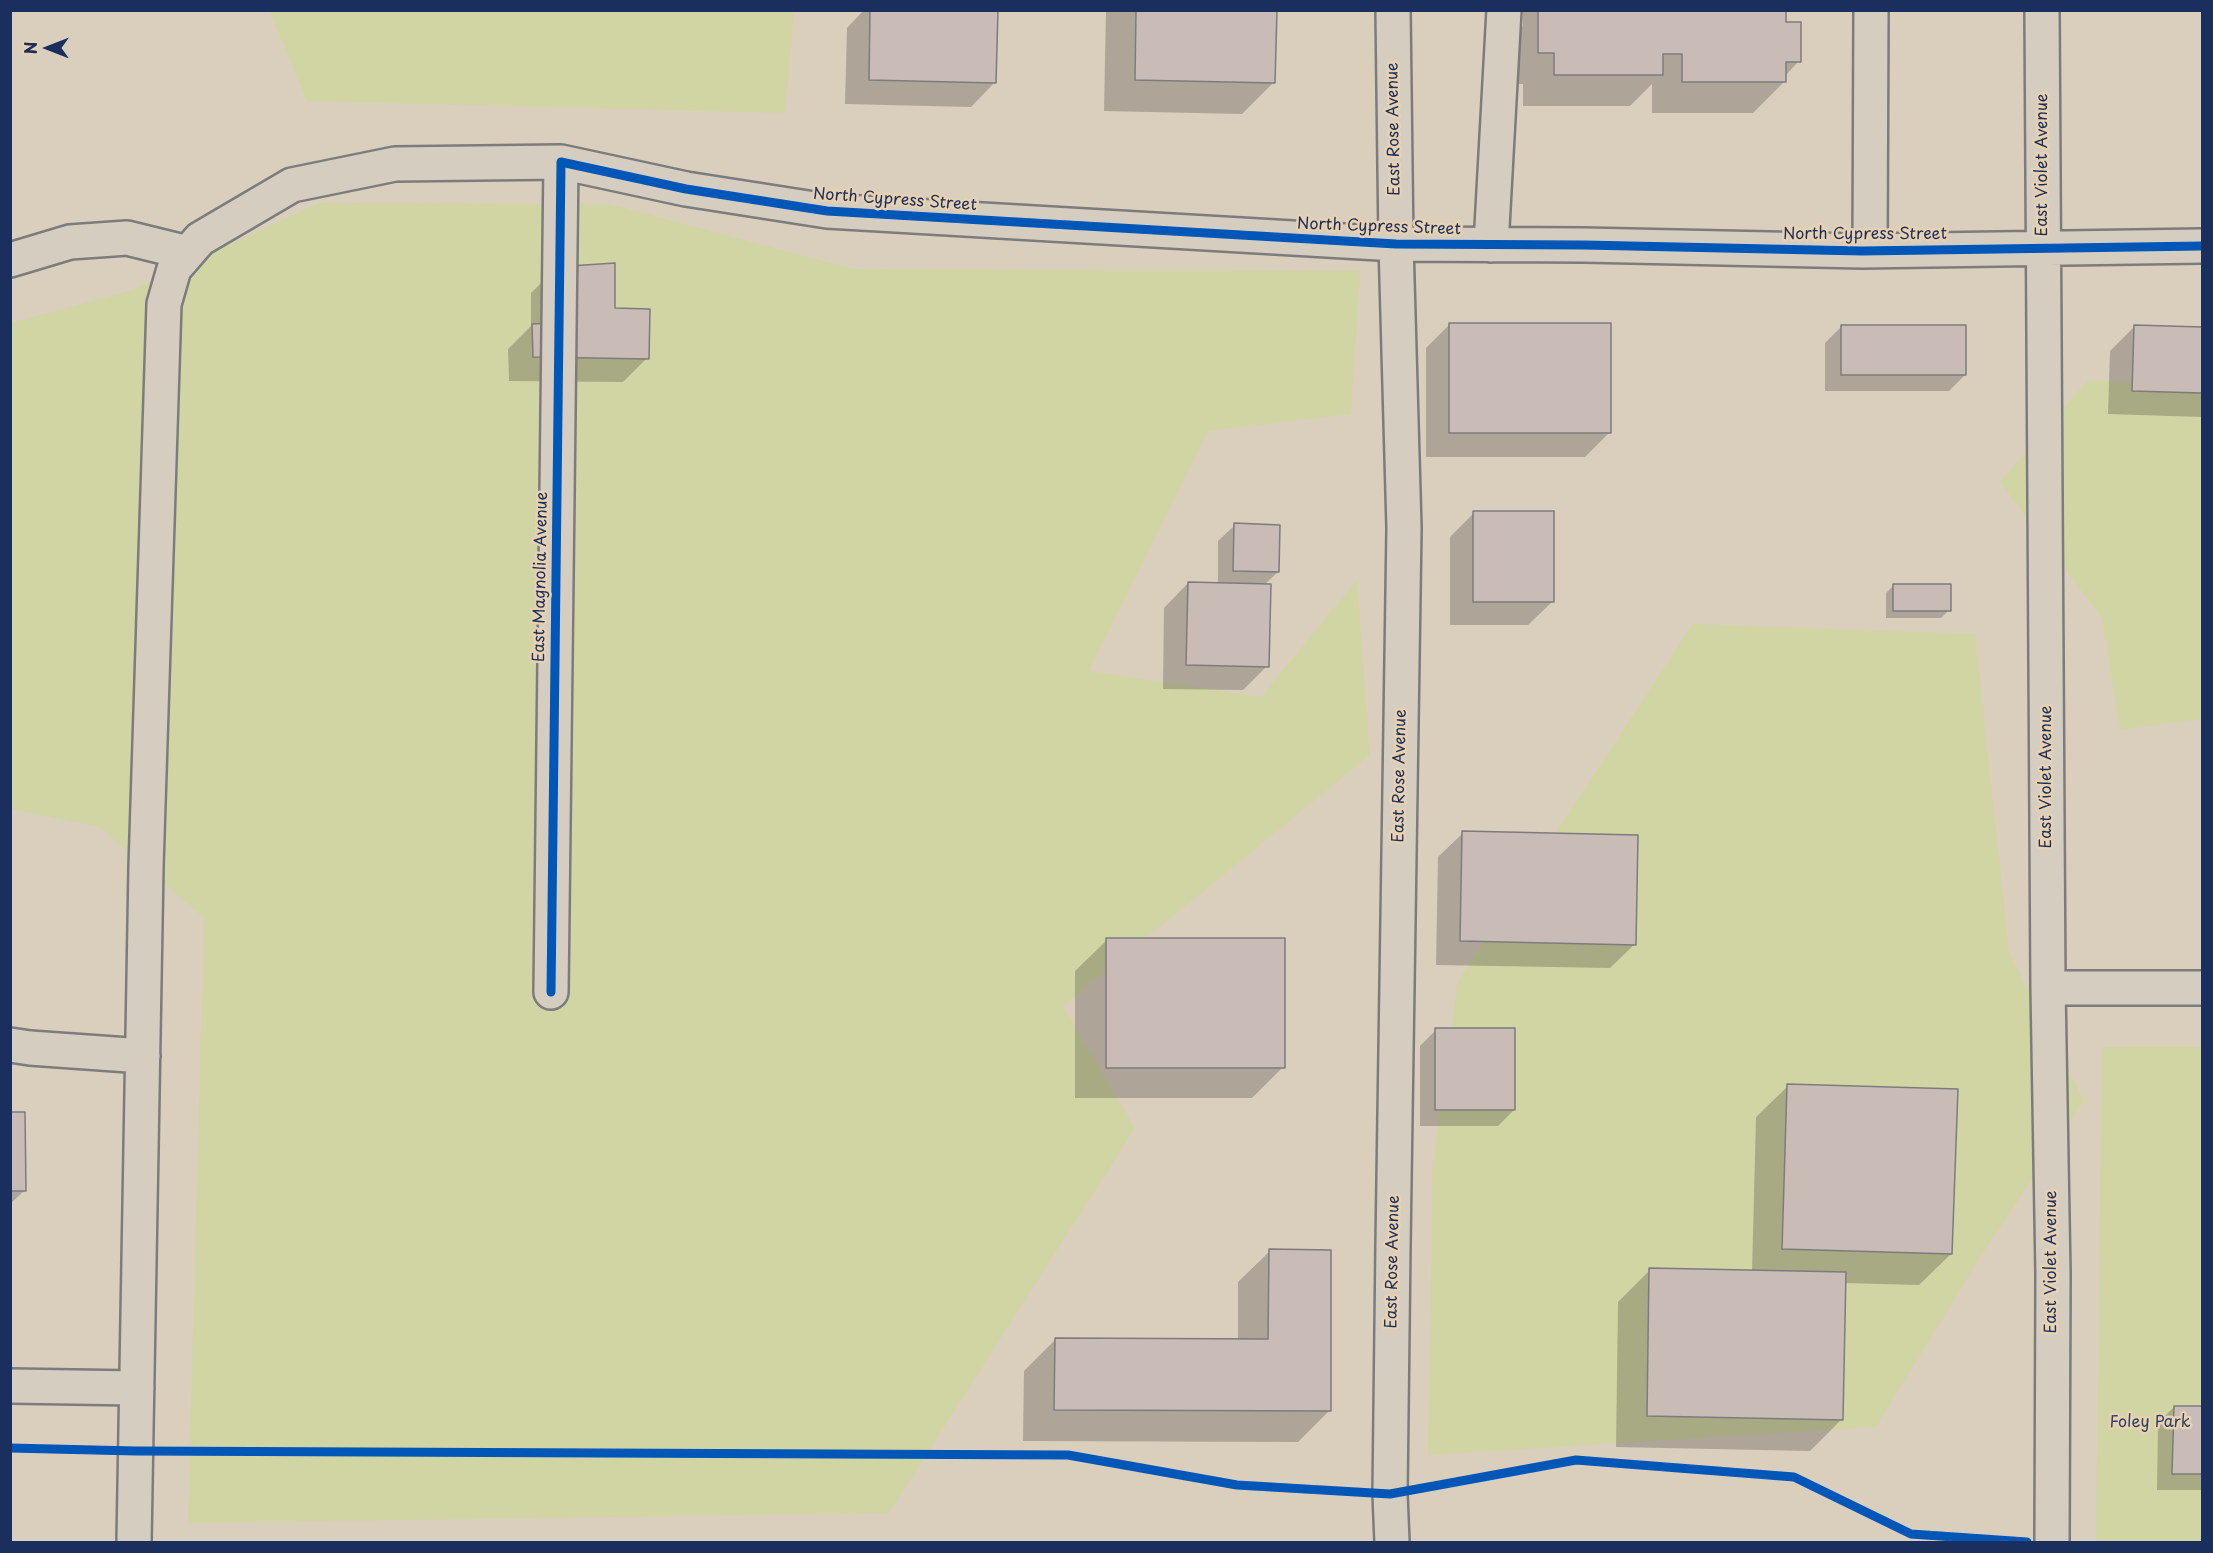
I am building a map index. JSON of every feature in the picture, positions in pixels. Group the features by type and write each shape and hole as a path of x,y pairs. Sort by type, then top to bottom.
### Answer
{"street":[{"name":"East Rose Avenue","path":"1392,1542 1390,1494 1404,528 1396,244 1393,10"},
{"path":"1491,245 1504,10"},
{"path":"1870,251 1871,10"},
{"name":"East Violet Avenue","path":"2042,10 2048,988 2053,1274 2052,1542"},
{"name":"North Cypress Street","path":"134,1542 146,855 164,304 174,268 200,239 292,185 395,164 561,162 686,189 827,211 1396,244 1870,251 2202,246"},
{"name":"East Magnolia Avenue","path":"551,992 561,162"},
{"path":"10,260 69,242 127,238 188,253"},
{"path":"2048,988 2202,988"},
{"path":"10,1045 142,1056"},
{"path":"10,1386 138,1388"}],"green space":[{"path":"270,11 794,11 785,113 307,101"},
{"path":"319,203 609,204 853,269 1360,271 1351,414 1208,431 1089,671 1261,697 1357,580 1370,755 1063,1006 1135,1128 889,1513 188,1523 204,918 100,827 11,809 11,323 129,291"},
{"path":"2088,380 2202,386 2202,719 2120,730 2102,618 2000,482"},
{"path":"1693,624 1975,634 2009,952 2084,1101 1983,1253 1876,1427 1428,1455 1433,1164 1458,981"},
{"name":"Foley Park","path":"2102,1047 2202,1047 2202,1542 2096,1542"}],"building":[{"path":"870,10 998,10 996,83 869,80"},
{"path":"1136,10 1277,10 1275,83 1135,80"},
{"path":"1538,10 1786,10 1786,22 1801,22 1801,62 1786,62 1786,82 1682,82 1682,54 1663,54 1663,75 1554,75 1554,53 1538,53"},
{"path":"615,263 615,308 650,309 649,359 533,357 532,324 555,323 554,267"},
{"path":"1449,323 1611,323 1611,433 1449,433"},
{"path":"1841,325 1966,325 1966,375 1841,375"},
{"path":"2134,325 2202,327 2202,393 2132,391"},
{"path":"1473,511 1554,511 1554,602 1473,602"},
{"path":"1234,523 1280,525 1279,572 1233,571"},
{"path":"1188,582 1271,584 1269,667 1186,665"},
{"path":"1893,584 1951,584 1951,611 1893,611"},
{"path":"1462,831 1638,835 1636,945 1460,941"},
{"path":"1106,938 1285,938 1285,1068 1106,1068"},
{"path":"1435,1028 1515,1028 1515,1110 1435,1110"},
{"path":"1787,1084 1958,1089 1952,1254 1782,1249"},
{"path":"10,1112 25,1112 26,1191 10,1191"},
{"path":"1269,1249 1331,1250 1331,1411 1054,1410 1055,1338 1268,1339"},
{"path":"1649,1268 1846,1272 1843,1420 1647,1416"},
{"path":"2174,1406 2202,1406 2202,1474 2172,1474"}],"cycle path":[{"path":"551,992 561,162 686,189 827,211 1396,244 1584,245 1862,251 2202,246"},
{"path":"10,1448 136,1451 1068,1455 1237,1485 1390,1494 1576,1460 1794,1477 1911,1534 2027,1542"}]}
